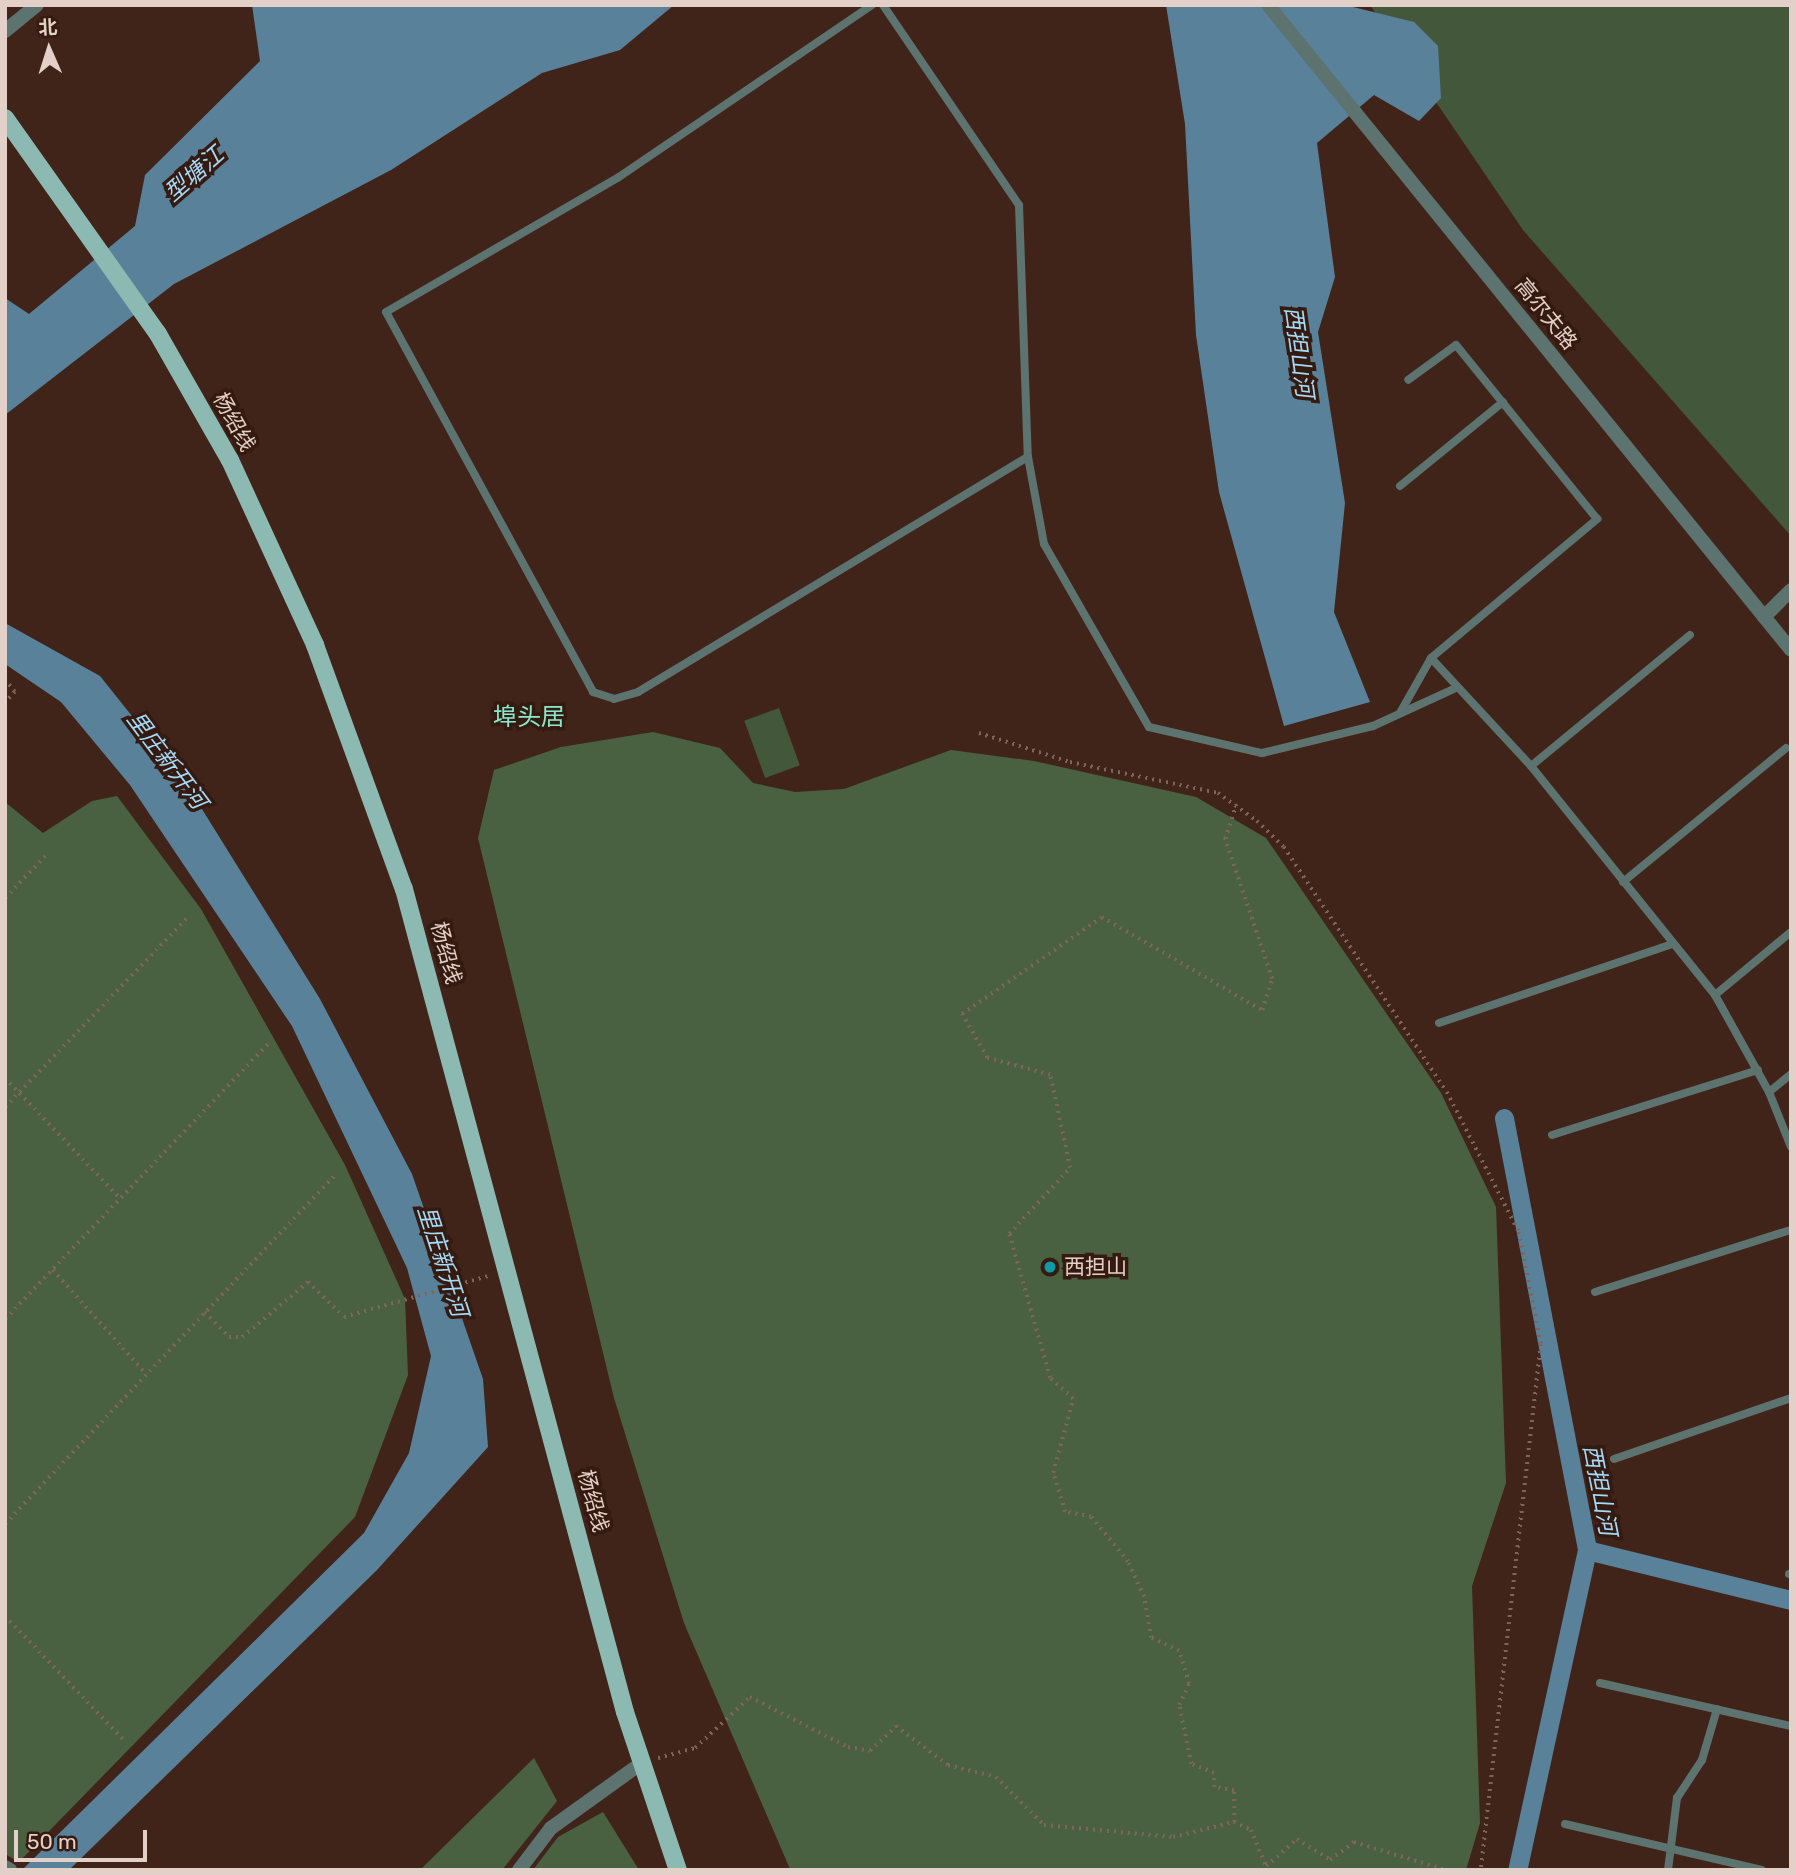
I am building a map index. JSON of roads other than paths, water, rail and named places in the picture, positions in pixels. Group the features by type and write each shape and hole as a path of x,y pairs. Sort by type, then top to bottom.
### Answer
{"main road":[{"name":"杨绍线","path":"5,118 158,334 230,460 315,645 404,889 643,1762 678,1870"}],"street":[{"path":"5,31 37,5"},
{"name":"高尔夫路","path":"1268,5 1791,650"},
{"path":"1764,617 1791,590"},
{"path":"519,1870 551,1828 643,1762"},
{"path":"5,1867 10,1870"}],"lane":[{"path":"872,5 619,177 386,312 593,692 614,699 638,692 1028,457"},
{"path":"883,5 1019,205 1028,457 1044,544 1149,727 1262,753 1399,714 1454,689"},
{"path":"1399,714 1431,658 1597,519 1456,345 1408,380"},
{"path":"1400,486 1503,401"},
{"path":"1531,766 1690,635"},
{"path":"1431,658 1454,689 1531,766 1670,945 1715,995 1758,1070 1791,1147"},
{"path":"1623,882 1786,748"},
{"path":"1715,995 1791,932"},
{"path":"1439,1023 1670,945"},
{"path":"1552,1135 1758,1070"},
{"path":"1769,1092 1791,1074"},
{"path":"1594,1292 1791,1230"},
{"path":"1614,1459 1791,1398"},
{"path":"1600,1682 1791,1726"},
{"path":"1668,1870 1677,1798 1702,1760 1717,1709"},
{"path":"1565,1824 1762,1870"}],"water":[{"name":"型塘江","path":"252,5 674,5 620,50 542,73 391,170 174,284 5,415 5,298 29,314 135,226 145,175 260,61"},
{"path":"1166,5 1345,5 1414,22 1438,46 1441,98 1419,121 1374,95 1317,143 1335,277 1318,332 1345,503 1334,612 1370,702 1284,726 1219,492 1196,335 1185,124"},
{"name":"里庄新开河","path":"5,623 100,676 187,785 320,999 412,1174 483,1379 488,1447 377,1570 69,1870 22,1870 364,1533 409,1453 431,1356 407,1268 292,1026 130,785 61,702 5,664"}],"waterway":[{"name":"西担山河","path":"1504,1118 1587,1550 1517,1870"},
{"path":"1587,1550 1791,1600"}],"place":[{"name":"西担山","path":"1050,1267"}],"district":[{"name":"埠头居","path":"529,718"}]}
